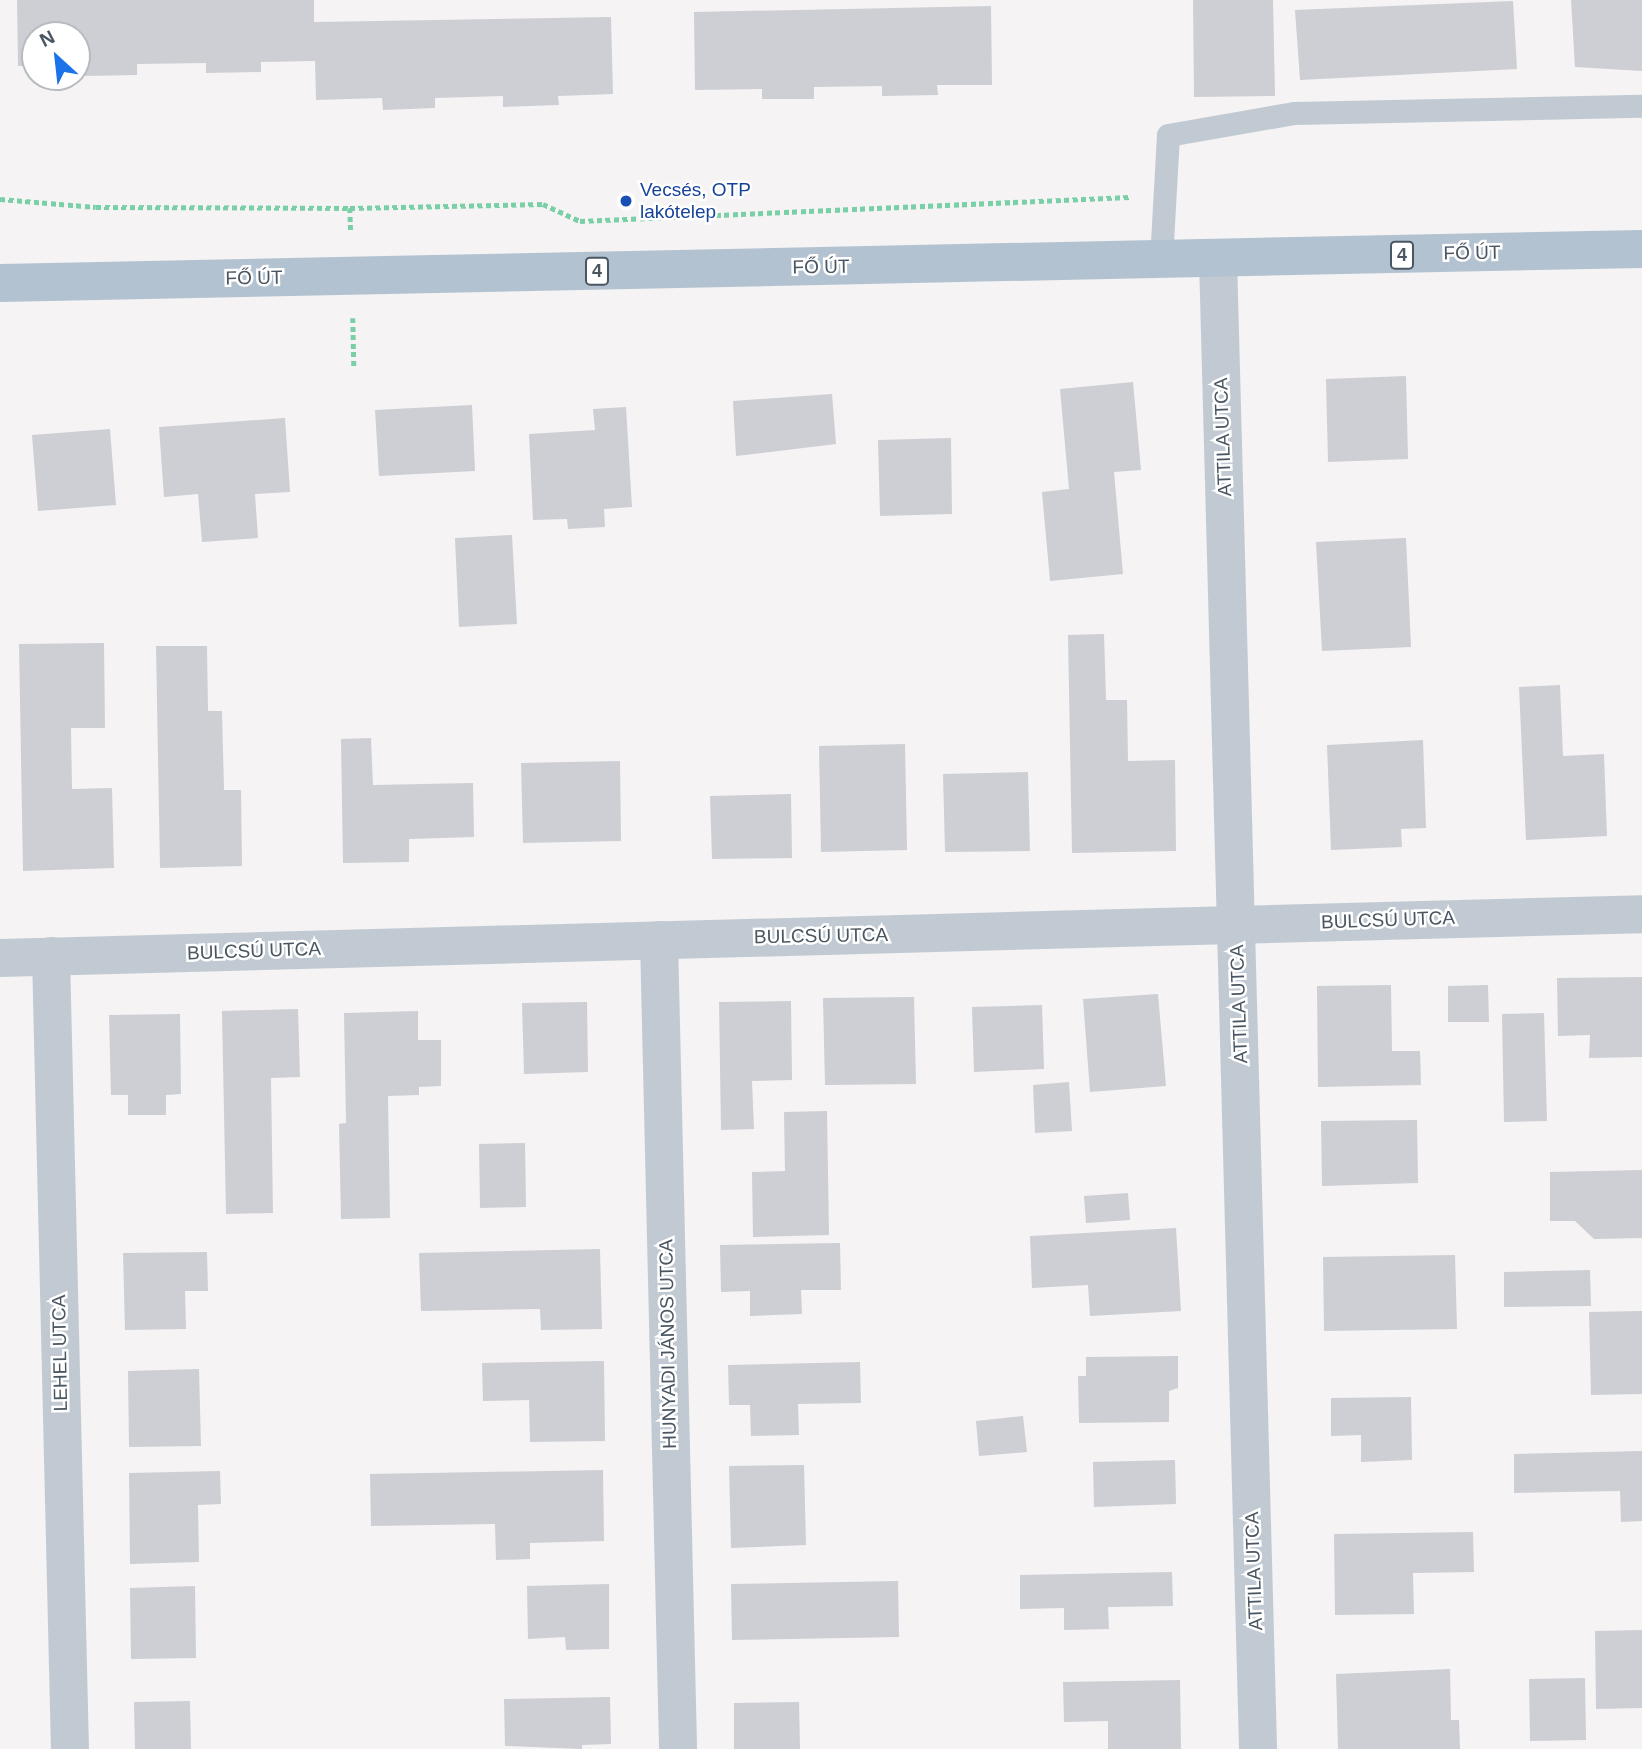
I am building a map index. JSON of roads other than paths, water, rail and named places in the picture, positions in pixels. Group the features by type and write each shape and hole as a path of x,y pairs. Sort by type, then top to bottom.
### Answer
{"main road":[{"name":"FŐ ÚT","path":"11,282 1642,249"}],"street":[{"name":"ATTILA UTCA","path":"1219,259 1258,1749"},
{"name":"BULCSÚ UTCA","path":"0,958 1642,914"},
{"name":"HUNYADI JÁNOS UTCA","path":"659,940 678,1749"},
{"name":"LEHEL UTCA","path":"51,957 70,1749"}],"lane":[{"path":"1161,260 1168,135 1294,113 1642,106"}],"place":[{"name":"Vecsés, OTP lakótelep","path":"626,201"}]}
